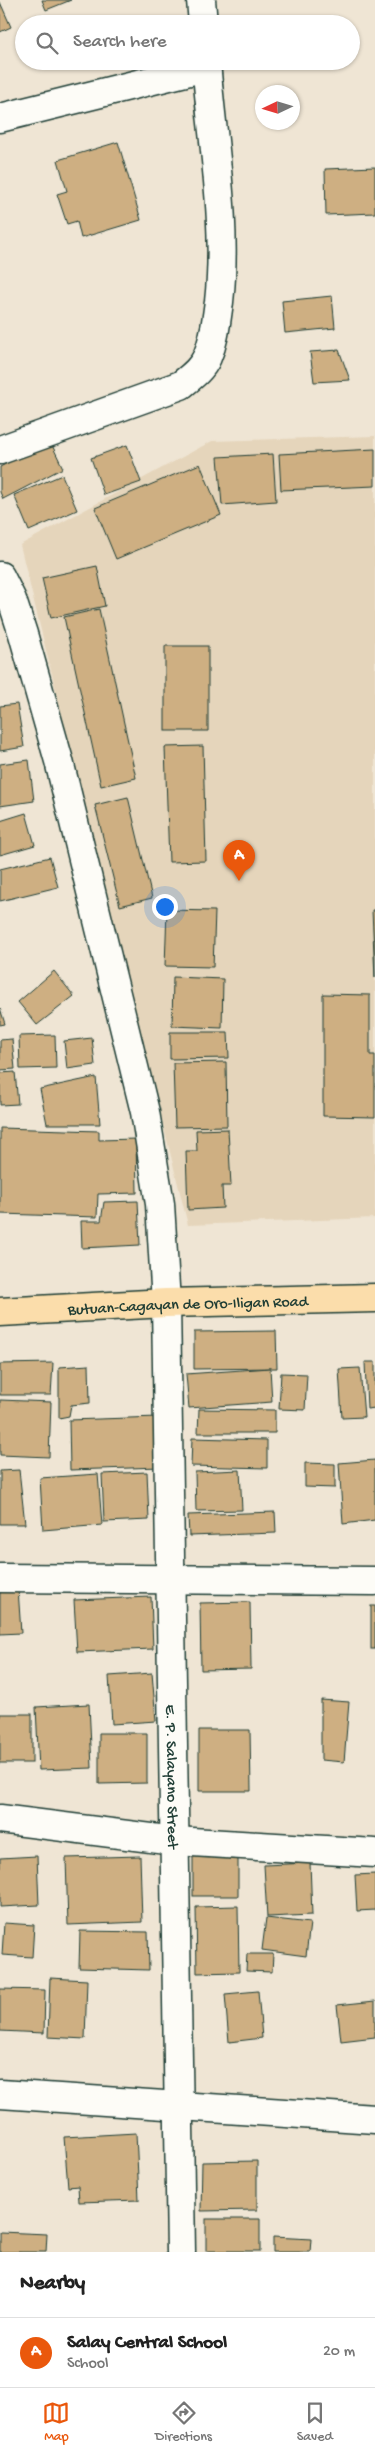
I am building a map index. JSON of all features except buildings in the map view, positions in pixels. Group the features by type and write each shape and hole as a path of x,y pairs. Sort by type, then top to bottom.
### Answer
{"highway":[{"name":"Butuan-Cagayan de Oro-Iligan Road","path":"0,1312 166,1303 375,1298"}],"street":[{"path":"201,0 202,15"},
{"path":"0,118 183,70"},
{"path":"0,450 181,385 196,373 206,359 214,337 221,285 222,236 218,169 207,70"},
{"name":"E. P. Salayano Street","path":"0,576 12,600 24,634 59,761 145,1112 160,1204 166,1303 181,2252"},
{"path":"0,1578 375,1581"},
{"path":"0,1819 175,1842 375,1853"},
{"path":"0,2094 375,2119"}],"shaded area":[{"path":"375,436 375,1218 188,1225 20,545 212,441"}],"place":[{"name":"Salay Central School","path":"239,881"}]}
